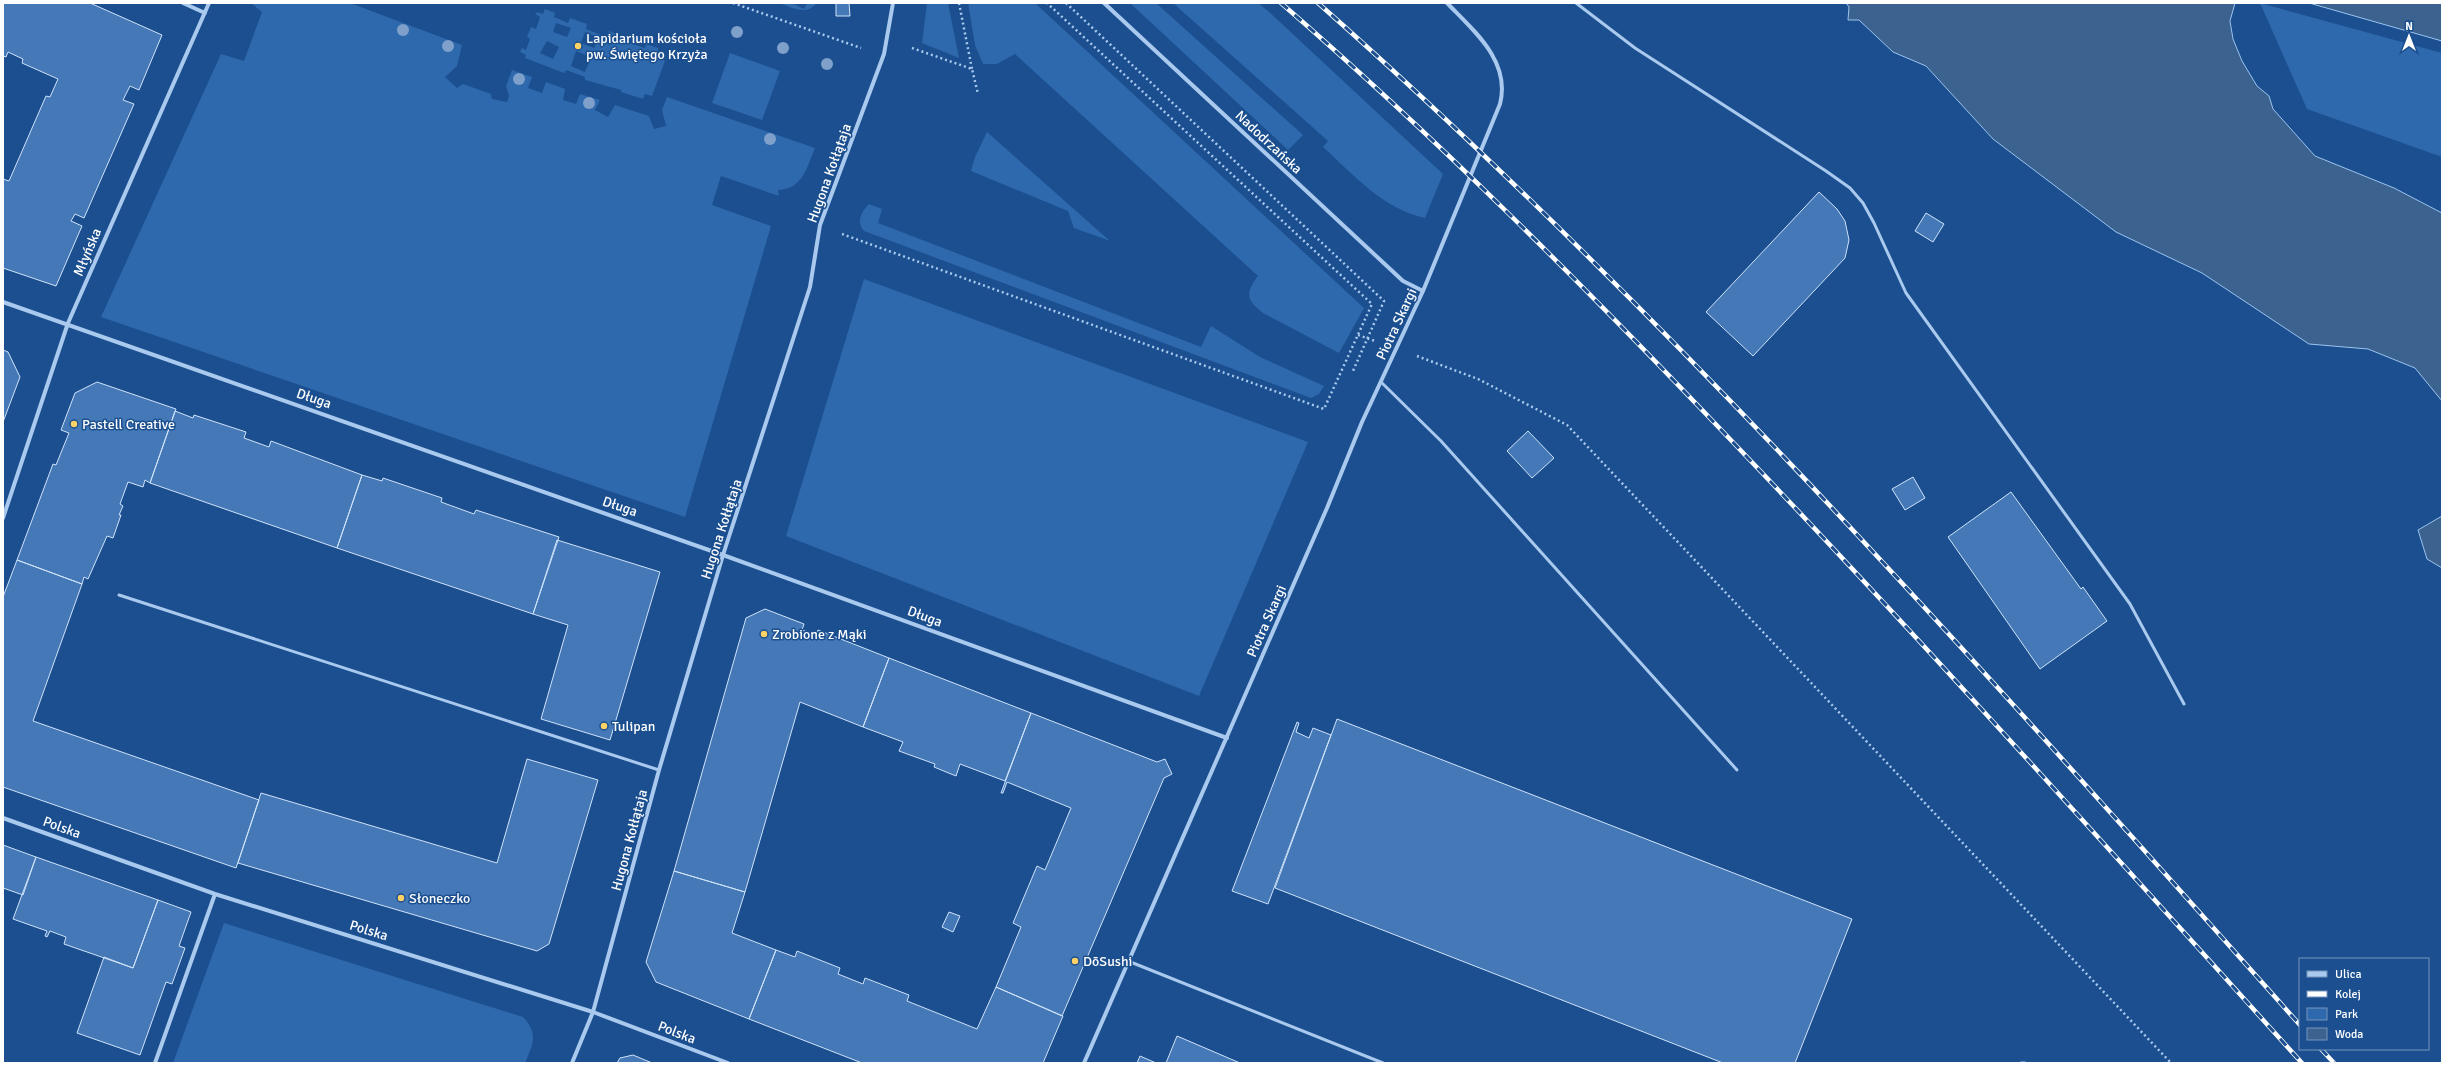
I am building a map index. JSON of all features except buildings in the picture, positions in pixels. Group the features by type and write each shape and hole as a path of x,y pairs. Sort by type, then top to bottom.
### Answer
{"street":[{"path":"184,3 205,12"},
{"name":"Młyńska","path":"3,518 68,323 209,3"},
{"name":"Hugona Kołłątaja","path":"572,1063 593,1012 659,770 723,555 810,287 820,225 883,56 893,3"},
{"name":"Nadodrzańska","path":"1104,3 1403,281 1423,291"},
{"name":"Piotra Skargi","path":"1084,1063 1381,382 1423,291 1501,100 1501,73 1489,48 1447,3"},
{"name":"Długa","path":"3,302 68,323 723,555 1227,738"},
{"name":"Polska","path":"3,818 215,894 593,1012 728,1063"},
{"path":"155,1063 215,894"}],"lane":[{"path":"1576,3 1635,48 1826,171 1854,193 1874,223 1906,293 2130,604 2184,704"},
{"path":"1381,382 1440,442 1736,770"},
{"path":"119,595 659,770"},
{"path":"1128,961 1383,1063"}],"path":[{"path":"733,3 883,56"},
{"path":"959,3 978,94"},
{"path":"820,225 1324,409 1372,304 1047,3"},
{"path":"1066,3 1384,301 1354,372"},
{"path":"912,48 972,69"},
{"path":"1397,349 1478,379 1567,425 2171,1063"}],"green space":[{"path":"251,3 350,3 462,45 457,66 445,77 457,88 463,84 491,94 492,99 507,102 509,96 506,86 512,70 532,77 528,88 542,93 546,82 565,89 563,100 576,104 580,94 600,100 595,110 608,117 615,105 649,116 654,129 666,126 662,110 667,97 815,148 803,176 793,186 778,190 779,196 721,176 712,205 771,226 685,517 101,317 221,54 244,61 262,12"},
{"path":"779,3 792,3 804,9 807,3 817,3 808,9 799,10"},
{"path":"927,3 948,3 959,58 922,43"},
{"path":"968,3 1035,3 1364,308 1339,353 1263,313 1257,308 1249,296 1249,292 1258,276 1015,54 997,64 983,64 975,45"},
{"path":"1130,3 1156,3 1303,135 1288,150"},
{"path":"1173,3 1258,3 1268,11 1443,174 1425,218 1410,214 1396,207 1370,190 1323,147 1328,141"},
{"path":"2260,3 2442,53 2442,157 2307,109"},
{"path":"545,9 555,13 554,17 568,23 570,18 587,24 586,29 606,37 609,31 627,38 626,42 645,48 646,44 658,48 658,57 665,61 652,96 645,94 643,99 621,92 621,90 585,80 585,77 566,70 564,73 525,58 526,55 520,52 522,48 526,50 530,39 527,37 531,27 536,29 540,17 535,14 537,12 543,14","holes":["556,23 571,28 567,37 553,32","585,32 599,37 594,48 581,43","547,41 559,47 553,59 540,53","576,51 591,57 585,72 571,66"]},
{"path":"730,53 780,71 762,120 712,103"},
{"path":"987,132 1110,241 1074,228 1068,211 971,171 975,157"},
{"path":"869,204 882,209 878,223 1201,347 1211,326 1260,357 1324,386 1319,394 1311,398 864,231 860,224 860,217"},
{"path":"864,279 1308,442 1199,696 786,536"},
{"path":"224,923 523,1017 528,1023 533,1034 532,1045 525,1063 173,1063"}],"water":[{"path":"1846,3 2235,3 2230,21 2233,39 2242,61 2257,86 2269,96 2273,109 2315,156 2394,188 2442,213 2442,401 2415,368 2368,349 2309,344 2202,273 2116,232 1993,139 1926,66 1893,52 1859,20 1848,20 1849,7"},
{"path":"2309,3 2442,3 2442,41"},
{"path":"2442,516 2442,568 2427,559 2418,530"}],"railway":[{"path":"1281,3 1339,54 1453,160 1509,214 1673,380 1800,513 1945,669 2302,1063"},
{"path":"1318,3 1449,122 1576,245 1701,371 1824,499 2064,761 2299,1024"},
{"path":"2322,1050 2334,1063"}],"place":[{"name":"Lapidarium kościoła pw. Świętego Krzyża","path":"578,46"},
{"name":"Pastell Creative","path":"74,424"},
{"name":"Zrobione z Mąki","path":"764,634"},
{"name":"Tulipan","path":"604,726"},
{"name":"Słoneczko","path":"401,898"},
{"name":"DōSushi","path":"1075,961"}]}
